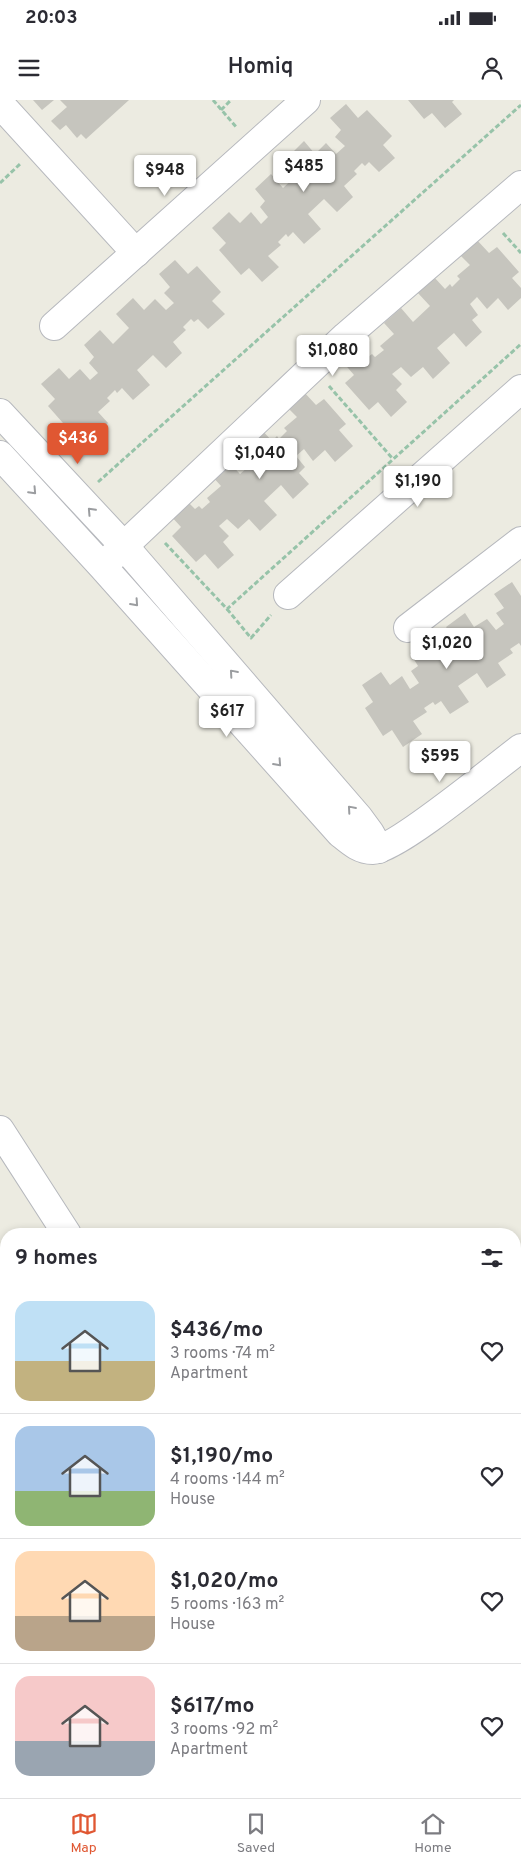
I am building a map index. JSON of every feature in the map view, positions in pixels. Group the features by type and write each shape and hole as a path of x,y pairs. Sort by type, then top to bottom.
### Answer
{"street":[{"path":"54,326 306,100"},
{"path":"0,104 136,253"},
{"path":"102,566 346,336 521,185"},
{"path":"288,595 521,389"},
{"path":"0,413 124,546 359,818 379,849"},
{"path":"0,455 102,566 340,833 357,846 372,850 379,849 423,823 521,748"},
{"path":"408,628 521,541"},
{"path":"0,1130 63,1228"}],"path":[{"path":"212,100 254,147"},
{"path":"221,110 231,100"},
{"path":"80,499 521,105"},
{"path":"227,609 521,344"},
{"path":"312,368 392,459"},
{"path":"146,523 252,638 288,595"}],"building":[{"path":"33,100 54,100 42,110"},
{"path":"60,100 129,100 86,139 81,134 77,138 66,125 60,130 51,121 67,107"},
{"path":"408,100 454,100 452,102 462,114 445,128 432,113 424,119"},
{"path":"346,104 358,118 367,110 392,136 383,145 395,158 379,172 369,162 365,166 362,163 354,171 357,174 344,186 353,197 337,212 324,199 308,214 321,229 304,244 293,232 288,237 286,234 278,242 281,245 268,256 279,267 262,282 249,268 241,275 219,250 226,243 212,228 229,212 240,223 251,212 261,224 268,217 260,207 265,201 255,189 271,174 283,188 300,172 287,158 304,141 315,154 326,143 336,154 345,146 335,137 341,130 330,118"},
{"path":"476,239 489,253 497,247 519,272 512,278 521,288 521,298 508,310 498,298 487,309 477,297 470,304 478,315 472,320 482,332 466,347 454,333 437,348 450,363 433,379 423,367 411,377 401,367 392,374 402,384 396,390 407,402 391,417 378,402 369,410 345,383 354,375 342,361 358,347 368,357 372,354 375,357 384,350 380,346 394,334 384,323 401,308 413,322 430,306 417,292 434,277 445,289 450,284 452,287 460,279 457,276 470,265 459,254"},
{"path":"175,260 188,274 197,266 221,292 212,301 225,314 208,329 198,319 194,322 191,319 183,327 186,330 173,342 182,353 166,368 153,355 137,370 150,385 133,400 122,388 117,393 115,390 107,398 110,401 98,412 108,423 91,438 78,424 70,431 48,406 55,399 41,384 59,368 69,379 80,369 90,380 98,373 89,363 94,357 84,345 100,330 113,344 129,328 116,314 133,298 144,310 155,299 166,310 174,303 164,293 170,287 159,274"},
{"path":"303,391 316,405 324,399 346,424 339,430 353,446 335,462 325,450 313,461 304,449 296,456 305,467 299,473 309,484 293,499 281,485 264,501 277,515 260,531 249,519 238,529 227,519 219,526 229,536 223,542 234,555 218,569 205,554 196,562 172,536 181,527 169,514 185,499 195,509 199,506 202,509 210,502 207,498 221,486 211,475 227,460 240,474 257,459 244,444 261,429 272,441 277,436 279,439 287,431 284,428 297,417 286,406"},
{"path":"512,582 521,596 521,646 519,643 510,649 513,653 498,663 506,675 487,688 477,673 458,686 469,702 450,714 441,701 435,705 433,702 424,708 427,712 413,721 422,734 403,747 392,730 383,736 365,708 373,702 362,685 381,672 390,685 402,676 410,689 419,683 411,671 418,666 410,653 428,641 438,656 457,643 446,627 465,613 474,627 487,619 496,630 504,624 496,613 504,608 494,594"}]}
